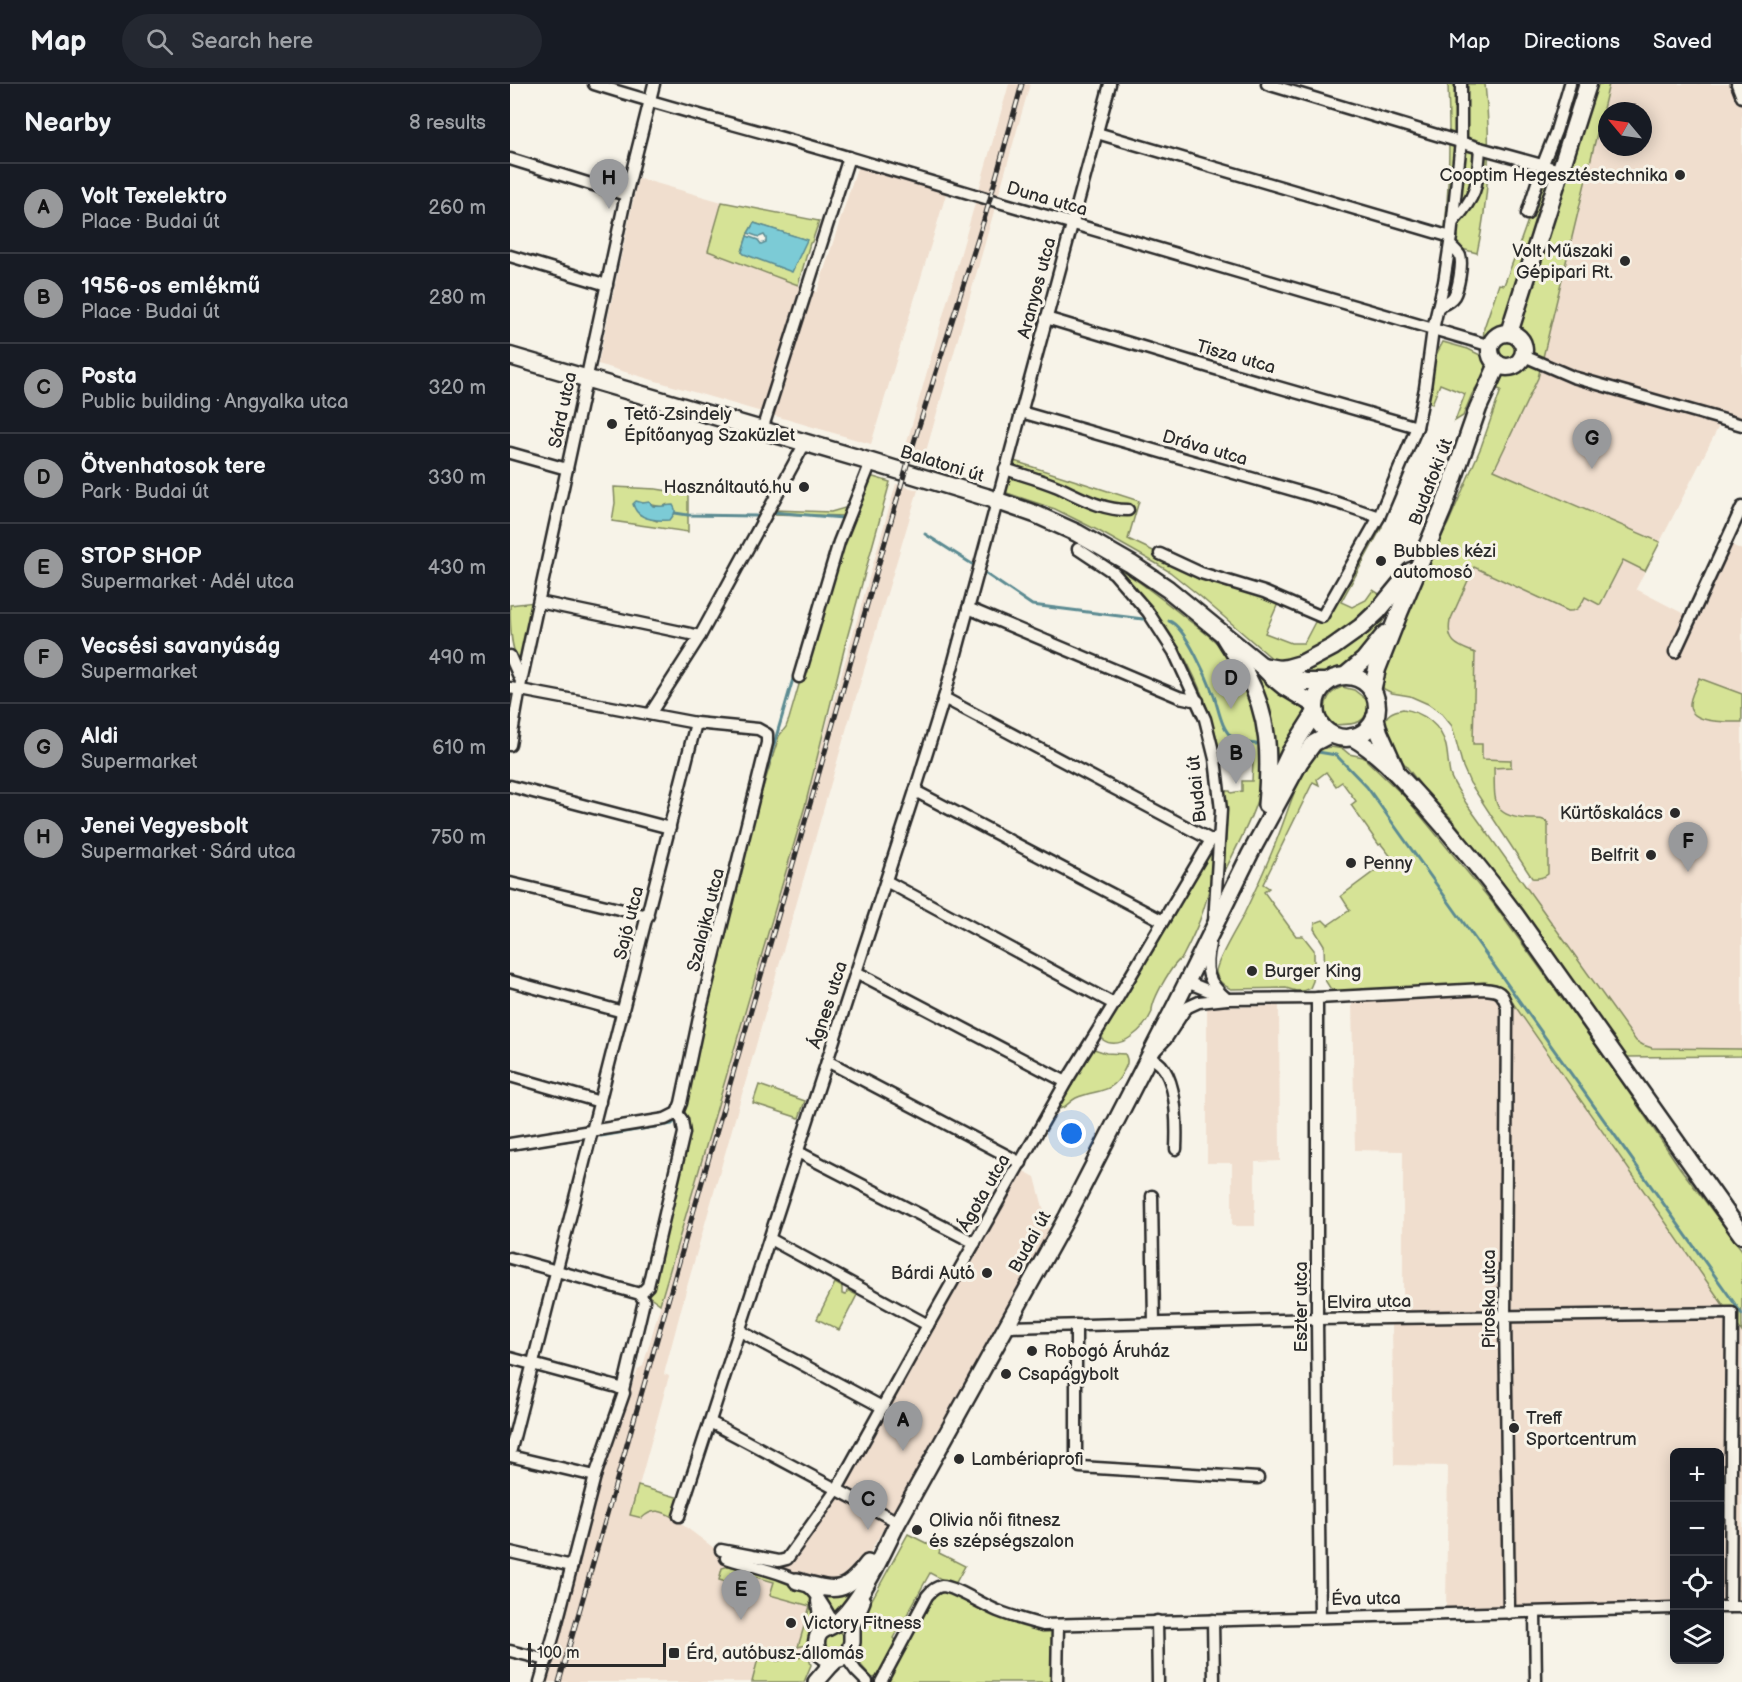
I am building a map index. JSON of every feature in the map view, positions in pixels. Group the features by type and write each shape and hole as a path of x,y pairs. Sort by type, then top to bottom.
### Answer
{"main road":[{"path":"1509,333 1588,84"},
{"path":"1509,333 1519,337 1525,350 1518,364 1508,368 1498,364 1491,356 1491,346 1497,336 1509,333"},
{"name":"Balatoni út","path":"510,356 871,462 1035,514 1077,533 1131,564 1168,589 1285,687 1316,708"},
{"name":"Budafoki út","path":"1372,691 1377,669 1446,503 1478,408 1498,364"},
{"path":"1262,666 1287,668 1301,664 1333,647 1361,627 1378,611 1423,557"},
{"name":"Budafoki út","path":"1345,676 1369,654 1399,613"},
{"path":"1221,632 1246,673 1257,697 1264,722 1268,740 1269,765 1266,805"},
{"path":"1262,666 1299,681 1328,682"},
{"path":"1375,717 1365,731 1352,737 1331,734 1321,724 1316,708 1319,692 1328,682 1345,676 1361,680 1372,691 1376,703 1375,717 1379,732 1397,774"},
{"name":"Budai út","path":"1250,854 1266,805 1290,752 1316,708"},
{"name":"Budai út","path":"816,1682 852,1647 852,1625 874,1570 898,1522 1067,1217 1250,854 1308,749 1323,736 1331,734"},
{"path":"1352,737 1371,749 1397,774 1463,848 1516,916 1742,1235"},
{"path":"797,1581 829,1589 844,1587 855,1580 898,1522"},
{"name":"Budai út","path":"819,1633 834,1624 847,1611 874,1570"},
{"path":"834,1624 844,1628 851,1636"},
{"path":"819,1633 817,1644 820,1653 831,1660 841,1659"},
{"path":"809,1682 820,1653"}],"street":[{"name":"Duna utca","path":"594,84 1491,346"},
{"name":"Sárd utca","path":"510,745 517,687 539,602 626,195 654,84"},
{"name":"Aranyos utca","path":"996,501 1110,84"},
{"path":"1267,84 1560,170"},
{"path":"1160,554 1201,573 1264,592 1322,617 1380,517 1417,427 1425,388 1432,329 1451,241 1461,141 1461,84"},
{"path":"1527,214 1570,84"},
{"path":"1737,84 1742,97"},
{"path":"1097,133 1451,241"},
{"path":"1453,222 1464,211 1477,187 1480,148"},
{"path":"762,430 849,157"},
{"path":"510,159 626,195"},
{"path":"510,256 607,285"},
{"name":"Tisza utca","path":"1046,318 1417,427"},
{"path":"1524,356 1573,377 1742,425"},
{"name":"Dráva utca","path":"1021,412 1380,517"},
{"path":"650,714 700,636 805,443"},
{"path":"510,453 567,469"},
{"path":"799,677 839,542 871,462"},
{"path":"1005,469 1057,487 1094,505 1128,510"},
{"name":"Ágnes utca","path":"679,1516 915,791 944,698 996,501"},
{"path":"1675,652 1742,507"},
{"name":"Budai út","path":"1078,549 1114,573 1148,612 1174,652 1198,701 1211,738 1221,810 1216,839 1214,929"},
{"path":"539,602 700,636"},
{"path":"968,608 1179,697 1198,701"},
{"path":"510,656 517,687 696,723"},
{"path":"944,698 1151,808 1216,839"},
{"name":"Szalajka utca","path":"640,1294 648,1286 679,1153 684,1126 679,1116 681,1102 766,742 766,734 758,729 696,723"},
{"name":"Sajó utca","path":"510,1454 696,723"},
{"path":"510,786 670,828"},
{"path":"915,791 1163,921"},
{"name":"Ágota utca","path":"797,1581 723,1554 784,1561 837,1489 1066,1082 1163,921 1216,839"},
{"path":"886,881 1114,1004"},
{"path":"510,883 648,916"},
{"path":"1214,929 1207,956 1208,972 1211,983 1227,999"},
{"path":"856,972 1066,1082"},
{"path":"510,981 623,1012"},
{"path":"1187,982 1227,999"},
{"path":"1187,982 1196,995 1206,1001"},
{"name":"Piroska utca","path":"1317,998 1484,989 1501,993 1504,998 1507,1008 1505,1317 1509,1613"},
{"path":"1176,1149 1177,1122 1170,1083 1161,1065 1149,1057 1166,1039 1184,1011 1194,1003 1206,1001 1317,998"},
{"name":"Eszter utca","path":"1317,998 1320,1617"},
{"path":"827,1061 1021,1162"},
{"path":"510,1076 600,1102"},
{"path":"510,1144 679,1116"},
{"path":"798,1152 975,1243"},
{"path":"1152,1196 1154,1323"},
{"path":"770,1239 928,1325"},
{"path":"510,1258 640,1294 644,1301 623,1392 595,1476 540,1682"},
{"name":"Elvira utca","path":"1007,1327 1317,1319 1732,1313 1725,1607"},
{"path":"1076,1325 1076,1459 1080,1467 1258,1478"},
{"path":"740,1331 882,1407"},
{"path":"510,1358 617,1387 623,1392"},
{"path":"710,1422 898,1522"},
{"path":"510,1454 595,1476"},
{"path":"510,1552 572,1566"},
{"path":"797,1581 806,1585 816,1595 834,1624"},
{"name":"Éva utca","path":"881,1682 927,1596 936,1588 946,1586 996,1610 1043,1625 1670,1608"},
{"path":"816,1595 819,1607 819,1633"},
{"path":"1725,1607 1742,1606"},
{"path":"1535,1613 1536,1682"},
{"path":"1213,1620 1214,1682"},
{"path":"1157,1621 1158,1682"},
{"path":"1057,1682 1058,1625"},
{"path":"510,1651 547,1660"},
{"path":"841,1659 867,1682"}],"shaded area":[{"path":"1009,84 1030,84 923,462 903,456"},
{"path":"1609,84 1742,84 1742,428 1721,422 1660,542 1494,470 1538,378 1598,130 1598,156 1652,156 1652,102 1605,102"},
{"path":"858,165 947,191 871,444 598,364 638,178 722,202 708,251 817,292"},
{"path":"896,484 918,490 847,727 688,1283 664,1374 669,1376 631,1515 641,1518 654,1510 664,1511 718,1551 786,1567 838,1494 1022,1170 1035,1177 1049,1230 858,1573 829,1585 815,1603 811,1665 804,1682 545,1682 595,1492 631,1387 638,1369 643,1366"},
{"path":"1724,541 1742,550 1742,694 1700,678 1715,722 1742,722 1742,1049 1652,1048 1636,1041 1525,886 1532,878 1537,879 1542,819 1509,817 1496,804 1494,768 1511,760 1481,760 1473,744 1475,654 1458,647 1453,642 1449,629 1450,621 1474,567 1567,611 1572,611 1579,608 1585,597 1601,605 1623,560 1645,571 1636,589 1686,615"},
{"path":"1506,993 1742,1332 1742,1602 1724,1603 1724,1448 1670,1448 1670,1604 1446,1609 1448,1466 1394,1465 1392,1324 1403,1323 1403,1151 1355,1150 1352,1003"},
{"path":"1279,1006 1280,1161 1255,1162 1255,1226 1232,1226 1232,1163 1207,1163 1207,1007"}],"green space":[{"path":"1448,84 1485,84 1488,169 1477,253 1443,244 1449,164"},
{"path":"1572,84 1609,84 1605,102 1598,102 1598,130 1538,378 1494,470 1660,542 1645,571 1623,560 1600,605 1585,597 1579,607 1571,611 1474,567 1450,621 1450,634 1455,643 1475,653 1473,744 1482,744 1482,759 1511,760 1511,767 1494,768 1497,805 1508,815 1517,818 1540,819 1548,823 1548,874 1541,878 1532,878 1470,783 1463,767 1452,726 1442,714 1428,704 1384,689 1381,683 1381,671 1428,559 1448,524 1481,447 1501,390 1479,383 1463,416 1455,421 1465,394 1440,384 1432,404 1428,402 1434,353 1437,353 1443,342 1468,349 1482,356 1484,328 1499,284 1504,285"},
{"path":"722,202 819,221 798,285 708,251","holes":["754,223 806,240 742,252"]},
{"path":"1011,460 1139,501 1128,539 1185,566 1280,599 1265,633 1291,643 1304,643 1315,622 1319,623 1376,523 1382,527 1341,602 1352,607 1366,600 1373,590 1381,595 1365,613 1338,635 1295,658 1275,661 1170,572 1055,509 1005,492"},
{"path":"870,476 890,482 847,638 805,806 660,1304 649,1296 673,1191 683,1114 745,846 779,736 789,719 836,566"},
{"path":"614,487 656,489 688,494 688,532 612,521 615,503","holes":["643,503 662,507 666,505 657,521 639,514"]},
{"path":"848,507 845,516 773,514 775,510 831,512"},
{"path":"1098,555 1205,632 1227,653 1246,687 1261,736 1263,769 1255,807 1224,873 1225,791 1231,793 1242,791 1242,781 1252,781 1253,761 1250,753 1219,748 1201,693 1175,641 1141,595 1097,557"},
{"path":"535,602 522,655 517,657 512,640 510,605"},
{"path":"1393,604 1370,643 1348,667 1330,671 1318,678 1297,671"},
{"path":"1253,668 1305,705 1305,716 1277,766 1274,766 1251,670"},
{"path":"1699,678 1742,694 1742,722 1712,721 1703,719 1692,712 1691,699"},
{"path":"1342,687 1354,690 1368,701 1367,710 1365,716 1356,723 1330,725 1326,714 1326,703 1332,693"},
{"path":"1403,709 1424,716 1440,732 1446,746 1451,778 1466,803 1636,1041 1652,1048 1742,1049 1742,1056 1626,1057 1475,849 1400,758 1384,725 1390,714"},
{"path":"1331,747 1363,757 1407,799 1492,902 1613,1069 1680,1168 1742,1250 1742,1332 1506,993 1492,984 1337,992 1330,988 1325,980 1324,945 1314,929 1315,923 1323,920 1328,925 1350,910 1341,896 1392,858 1381,844 1379,845 1351,805 1356,801 1342,782 1336,786 1326,772 1317,779 1319,785 1313,782 1263,884 1269,888 1264,892 1296,936 1303,936 1314,950 1314,974 1310,988 1303,991 1286,988 1231,989 1219,980 1216,972 1219,961 1261,877 1300,780 1316,754"},
{"path":"1210,852 1213,862 1211,879 1200,920 1182,958 1173,967 1158,992 1149,1018 1125,1041 1110,1043 1103,1040 1101,1031"},
{"path":"1091,1048 1106,1053 1125,1054 1127,1063 1119,1079 1109,1088 1083,1095 1065,1107 1056,1109"},
{"path":"759,1085 805,1101 799,1118 753,1103"},
{"path":"835,1283 842,1287 842,1294 846,1295 849,1291 857,1295 839,1330 817,1319"},
{"path":"638,1486 680,1498 674,1518 658,1511 650,1512 642,1518 630,1515"},
{"path":"908,1534 965,1566 954,1586 930,1573 894,1638 898,1642 880,1674 872,1678 859,1659 861,1642 859,1623"},
{"path":"729,1566 805,1589 813,1598 818,1620 806,1645 798,1647 810,1606 770,1595 774,1582 734,1571 730,1583 719,1580 722,1568"},
{"path":"864,1580 837,1617 824,1593"},
{"path":"936,1588 996,1610 1058,1625 1057,1682 881,1682"},
{"path":"835,1631 843,1634 846,1642 843,1650 835,1653 827,1650 824,1642 827,1634"},
{"path":"759,1655 777,1661 804,1656 809,1658 811,1665 804,1682 752,1682"}],"water":[{"path":"754,223 807,240 792,272 742,252 747,236 758,240 761,244 766,242 764,235 759,237 748,233"},
{"path":"636,501 649,502 653,506 673,505 675,513 670,520 648,518 635,509 633,504"}],"waterway":[{"path":"772,512 843,518 842,521"},
{"path":"675,513 756,516"},
{"path":"925,534 972,564"},
{"path":"986,574 1032,605 1143,619"},
{"path":"1169,621 1182,633 1195,654 1211,688 1226,730 1236,740 1256,744"},
{"path":"763,782 804,641"},
{"path":"1318,752 1336,755 1367,787 1742,1314"},
{"path":"601,1136 672,1124 677,1119"},
{"path":"510,1149 578,1139"}],"railway":[{"path":"559,1682 909,458 986,213 1022,84"}],"place":[{"name":"Cooptim Hegesztéstechnika","path":"1680,175"},
{"name":"Jenei Vegyesbolt","path":"609,209"},
{"name":"Volt Műszaki Gépipari Rt.","path":"1625,261"},
{"name":"Tető-Zsindely Építőanyag Szaküzlet","path":"612,424"},
{"name":"Aldi","path":"1592,469"},
{"name":"Használtautó.hu","path":"804,487"},
{"name":"Bubbles kézi automosó","path":"1381,561"},
{"name":"Ötvenhatosok tere","path":"1231,709"},
{"name":"1956-os emlékmű","path":"1236,784"},
{"name":"Kürtőskalács","path":"1675,813"},
{"name":"Belfrit","path":"1651,855"},
{"name":"Penny","path":"1351,863"},
{"name":"Vecsési savanyúság","path":"1688,872"},
{"name":"Burger King","path":"1252,971"},
{"name":"Bárdi Autó","path":"987,1273"},
{"name":"Robogó Áruház","path":"1032,1351"},
{"name":"Csapágybolt","path":"1006,1374"},
{"name":"Treff Sportcentrum","path":"1514,1428"},
{"name":"Volt Texelektro","path":"903,1451"},
{"name":"Lambériaprofi","path":"959,1459"},
{"name":"Posta","path":"868,1530"},
{"name":"Olivia női fitnesz és szépségszalon","path":"917,1530"},
{"name":"STOP SHOP","path":"741,1620"},
{"name":"Victory Fitness","path":"791,1623"},
{"name":"Érd, autóbusz-állomás","path":"674,1653"}]}
